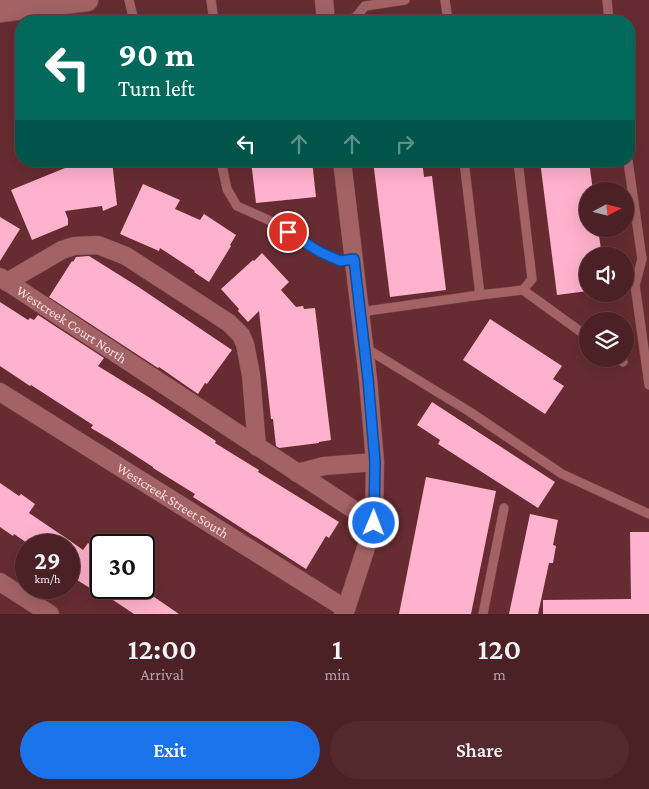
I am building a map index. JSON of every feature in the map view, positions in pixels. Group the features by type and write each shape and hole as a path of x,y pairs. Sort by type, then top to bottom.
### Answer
{"street":[{"path":"0,11 56,2 87,0"},
{"path":"324,0 325,15"},
{"path":"343,167 364,347 375,462 374,523 348,612"},
{"name":"Westcreek Court North","path":"4,279 62,250 74,246 98,245 126,256 229,323 241,335 245,344 251,375 257,446"},
{"name":"Westcreek Court North","path":"4,279 374,523"},
{"name":"Westcreek Street South","path":"0,392 348,612"},
{"path":"297,473 324,466 375,462"},
{"path":"0,582 50,614"}],"lane":[{"path":"129,0 133,15"},
{"path":"211,0 213,15"},
{"path":"358,15 365,6 405,0"},
{"path":"445,0 447,15"},
{"path":"607,0 609,15"},
{"path":"222,167 227,189 237,206 272,222 320,252 340,261 354,259"},
{"path":"465,167 480,295"},
{"path":"519,167 532,279 523,290"},
{"path":"629,167 645,259 635,286 649,385"},
{"path":"360,312 523,290 579,330"},
{"path":"364,347 470,412 562,474 649,514"},
{"path":"483,614 504,508"}],"building":[{"path":"68,167 113,167 117,205 103,211 102,206 65,211 68,225 32,240 11,190"},
{"path":"252,167 313,167 316,197 256,203"},
{"path":"374,167 423,167 424,177 432,176 446,290 390,297"},
{"path":"541,167 590,167 592,182 579,182 579,238 599,238 601,247 579,247 579,292 557,295"},
{"path":"143,184 180,200 175,209 200,220 204,214 236,235 209,282 160,248 159,251 120,234"},
{"path":"0,217 20,229 0,261"},
{"path":"262,253 289,282 281,290 296,307 303,306 304,309 315,308 331,440 279,448 276,446 273,419 271,419 259,311 248,322 221,289"},
{"path":"89,256 232,350 198,394 49,297 72,261 76,257"},
{"path":"0,302 28,320 30,318 34,320 38,315 104,358 98,366 216,441 215,443 259,470 258,472 339,522 329,538 326,536 306,569 193,497 195,494 91,428 93,425 0,366"},
{"path":"490,319 562,366 553,379 564,386 545,414 463,360"},
{"path":"432,402 555,482 538,508 438,444 440,440 417,425"},
{"path":"426,477 496,491 471,614 399,614"},
{"path":"0,483 35,504 29,513 60,534 14,534 13,536 0,527"},
{"path":"530,514 558,520 553,545 556,546 553,563 549,563 538,614 509,614"},
{"path":"630,532 649,532 649,614 543,614 543,600 631,599"},
{"path":"88,543 90,544 90,588 80,582 80,548 83,550"},
{"path":"155,598 179,614 134,614 112,599"}],"route":[{"path":"288,232 320,252 340,261 354,259 368,379 375,462 374,523"}]}
